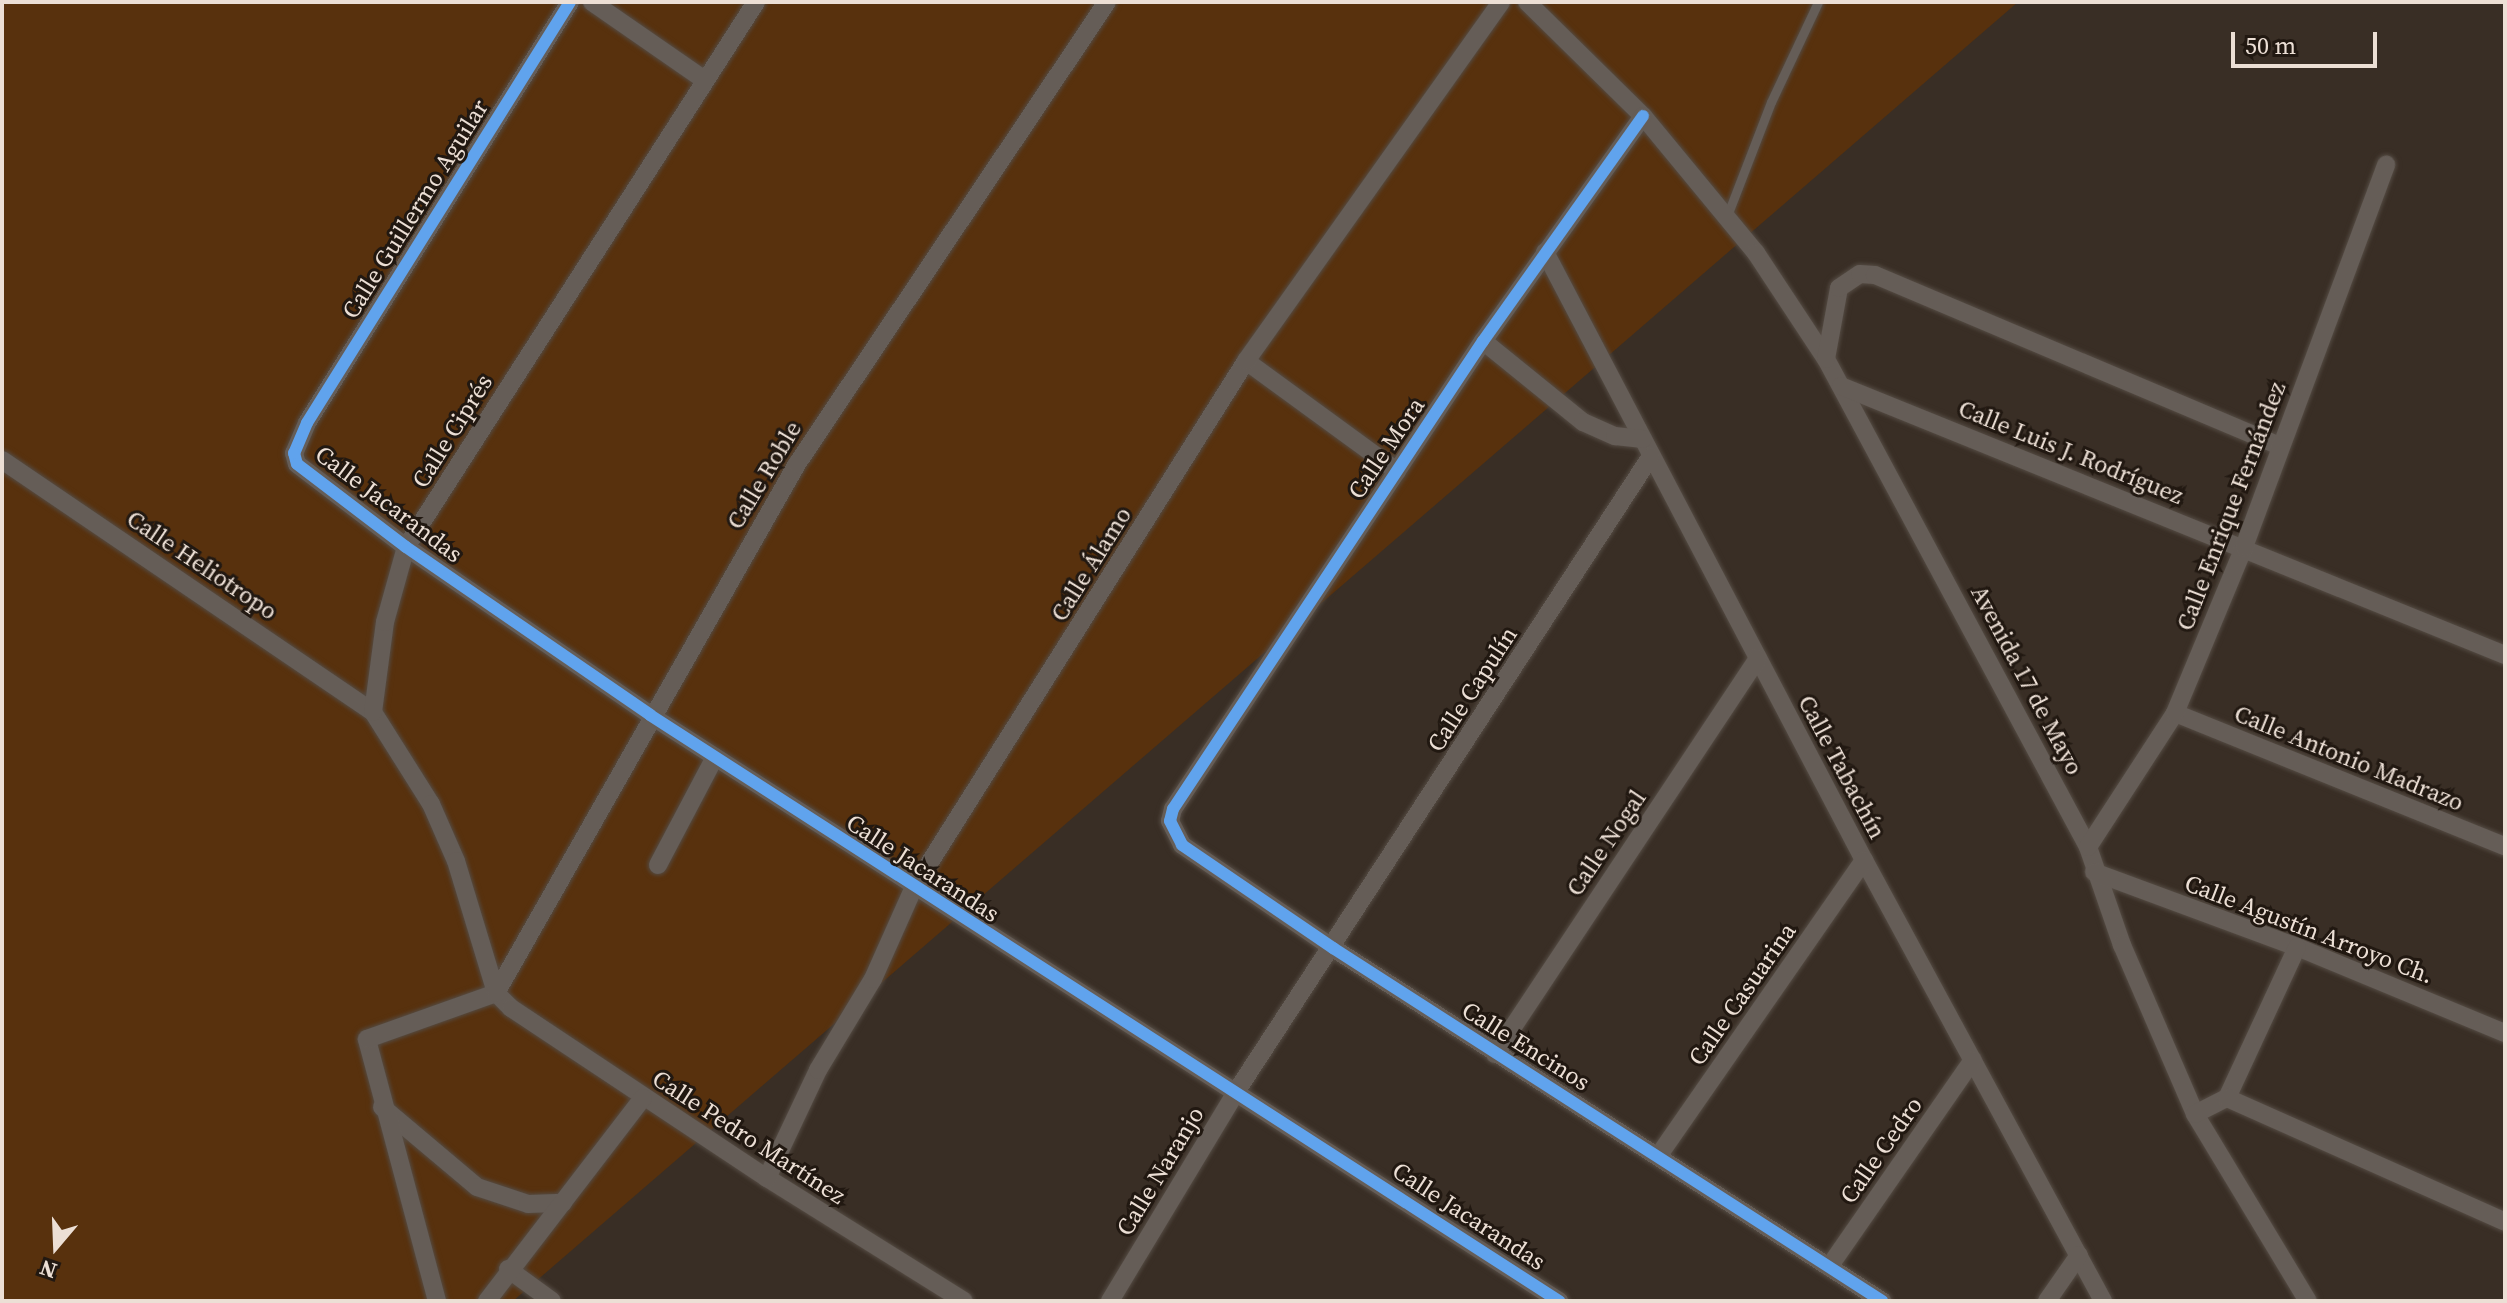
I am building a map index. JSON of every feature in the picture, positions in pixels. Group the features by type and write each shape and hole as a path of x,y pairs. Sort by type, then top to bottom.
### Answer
{"street":[{"name":"Calle Guillermo Aguilar","path":"298,441 570,2"},
{"path":"592,2 703,79"},
{"name":"Calle Ciprés","path":"373,712 385,622 406,547 703,79 756,2"},
{"name":"Calle Roble","path":"496,993 650,715 797,464 1107,2"},
{"name":"Calle Álamo","path":"767,1178 818,1070 866,991 913,889 1246,361 1501,2"},
{"name":"Avenida 17 de Mayo","path":"1527,2 1643,116 1726,217 1826,359 2088,847 2094,872 2195,1114 2308,1301"},
{"name":"Calle Mora","path":"1173,809 1483,341 1643,116"},
{"name":"Calle Enrique Fernández","path":"2088,847 2175,713 2244,547 2386,165"},
{"name":"Calle Tabachín","path":"1545,252 1864,860 2103,1301"},
{"path":"1826,359 1839,288 1860,274 1875,275 2280,446"},
{"path":"1483,341 1583,422 1647,447"},
{"path":"1246,361 1397,471"},
{"name":"Calle Luis J. Rodríguez","path":"1841,386 2505,655"},
{"name":"Calle Jacarandas","path":"298,441 297,464 406,547 650,715 913,889 1236,1092 1559,1301"},
{"name":"Calle Capulín","path":"1333,948 1647,447"},
{"name":"Calle Heliotropo","path":"2,460 373,712"},
{"name":"Calle Nogal","path":"1495,1054 1758,658"},
{"path":"373,712 407,763 449,847 496,993 367,1039 381,1106 436,1300"},
{"name":"Calle Antonio Madrazo","path":"2175,713 2505,846"},
{"path":"658,865 715,757"},
{"name":"Calle Encinos","path":"1173,809 1173,832 1182,845 1495,1054 1659,1155 1882,1301"},
{"name":"Calle Casuarina","path":"1659,1155 1864,860"},
{"name":"Calle Agustín Arroyo Ch.","path":"2094,872 2297,947 2505,1033"},
{"path":"2195,1114 2227,1098 2297,947"},
{"name":"Calle Naranjo","path":"1110,1301 1236,1092 1333,948"},
{"name":"Calle Pedro Martínez","path":"496,993 511,1008 643,1098 964,1301"},
{"name":"Calle Cedro","path":"1829,1267 1973,1060"},
{"path":"487,1301 508,1269 643,1098"},
{"path":"2227,1098 2505,1222"},
{"path":"381,1106 477,1187 528,1204 563,1203"},
{"path":"2047,1301 2079,1255"},
{"path":"508,1269 552,1301"}],"lane":[{"path":"1726,217 1771,102 1818,2"}],"shaded area":[{"path":"2,2 2018,2 513,1301 2,1301"}],"cycle path":[{"path":"570,2 307,423 294,453 297,464 406,547 650,715 1559,1301"},
{"path":"1643,116 1483,341 1173,809 1170,821 1182,845 1333,948 1882,1301"}]}
